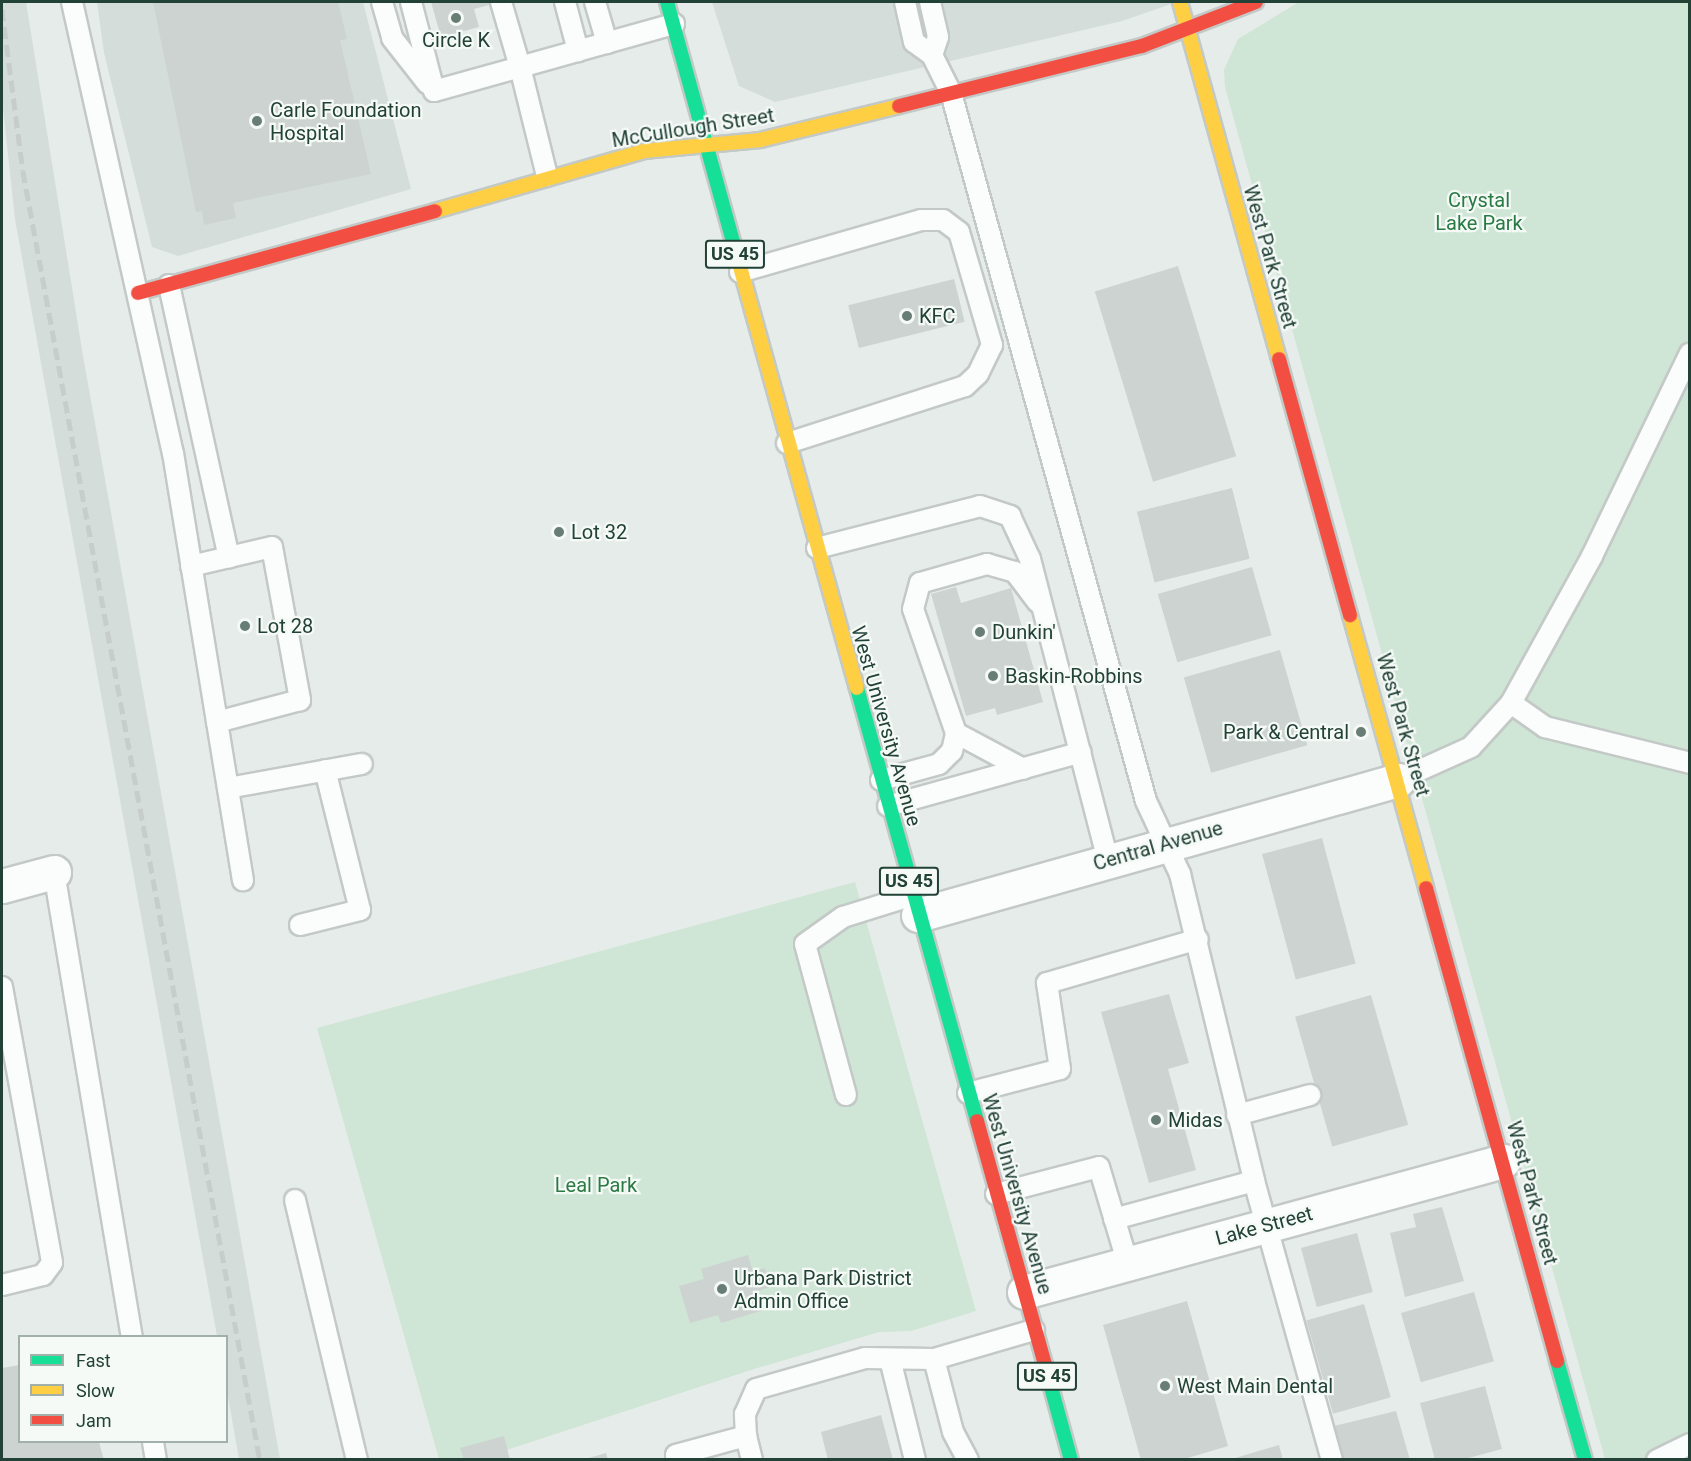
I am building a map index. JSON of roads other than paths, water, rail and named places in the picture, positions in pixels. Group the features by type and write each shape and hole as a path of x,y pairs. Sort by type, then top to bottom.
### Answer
{"street":[{"name":"West University Avenue","path":"667,2 787,443 1071,1460"},
{"name":"West Park Street","path":"1180,2 1398,780 1585,1460"},
{"name":"McCullough Street","path":"138,293 342,240 547,176 644,151 706,148 777,136 951,93 1187,31 1256,2"},
{"name":"Central Avenue","path":"916,905 1108,860 1398,780"},
{"path":"2,886 54,872"},
{"name":"Lake Street","path":"1024,1292 1503,1161"}],"lane":[{"path":"72,2 138,293 191,566 243,880"},
{"path":"382,2 392,38 434,91"},
{"path":"411,2 434,91"},
{"path":"501,2 547,176"},
{"path":"565,2 578,51"},
{"path":"595,2 607,44"},
{"path":"905,2 914,42 932,55 951,93 1146,801 1180,874 1198,939 1254,1181 1332,1460"},
{"path":"930,2 938,37 932,55"},
{"path":"434,91 674,24"},
{"path":"740,272 921,220 943,220 959,231 992,345 978,374 965,386 787,443"},
{"path":"169,285 229,557"},
{"path":"1398,780 1471,747 1511,702 1592,556 1689,352"},
{"path":"817,548 980,506 1010,516 1030,559 1108,860"},
{"path":"191,566 272,547 300,700 217,722"},
{"path":"881,780 939,764 952,751 956,732 913,609 920,583 987,564 1015,572 1043,609"},
{"path":"1511,702 1545,727 1689,764"},
{"path":"956,732 1023,769"},
{"path":"888,806 1081,752"},
{"path":"228,788 362,764"},
{"path":"300,925 360,910 325,770"},
{"path":"54,872 132,1335"},
{"path":"846,1095 805,944 843,917 916,905"},
{"path":"968,1094 1060,1069 1047,983 1198,939"},
{"path":"2,987 52,1263 43,1275 2,1285"},
{"path":"1237,1115 1310,1095"},
{"path":"996,1194 1099,1167 1128,1264"},
{"path":"1114,1219 1254,1181"},
{"path":"295,1200 357,1460"},
{"path":"752,1460 746,1436 745,1414 756,1389 865,1359 934,1359 1035,1330"},
{"path":"890,1359 915,1460"},
{"path":"934,1359 953,1432 968,1460"},
{"path":"677,1460 676,1455 746,1436"},
{"path":"153,1443 156,1460"},
{"path":"1657,1460 1689,1444"}],"railway":[{"path":"2,9 23,171 260,1460"}],"place":[{"name":"Circle K","path":"456,18"},
{"name":"Carle Foundation Hospital","path":"257,121"},
{"name":"KFC","path":"907,316"},
{"name":"Lot 32","path":"559,532"},
{"name":"Lot 28","path":"245,626"},
{"name":"Dunkin'","path":"980,632"},
{"name":"Baskin-Robbins","path":"993,676"},
{"name":"Park & Central","path":"1361,732"},
{"name":"Midas","path":"1156,1120"},
{"name":"Urbana Park District Admin Office","path":"722,1289"},
{"name":"West Main Dental","path":"1165,1386"}],"park label":[{"name":"Crystal Lake Park","path":"1479,212"},
{"name":"Leal Park","path":"596,1185"}]}
